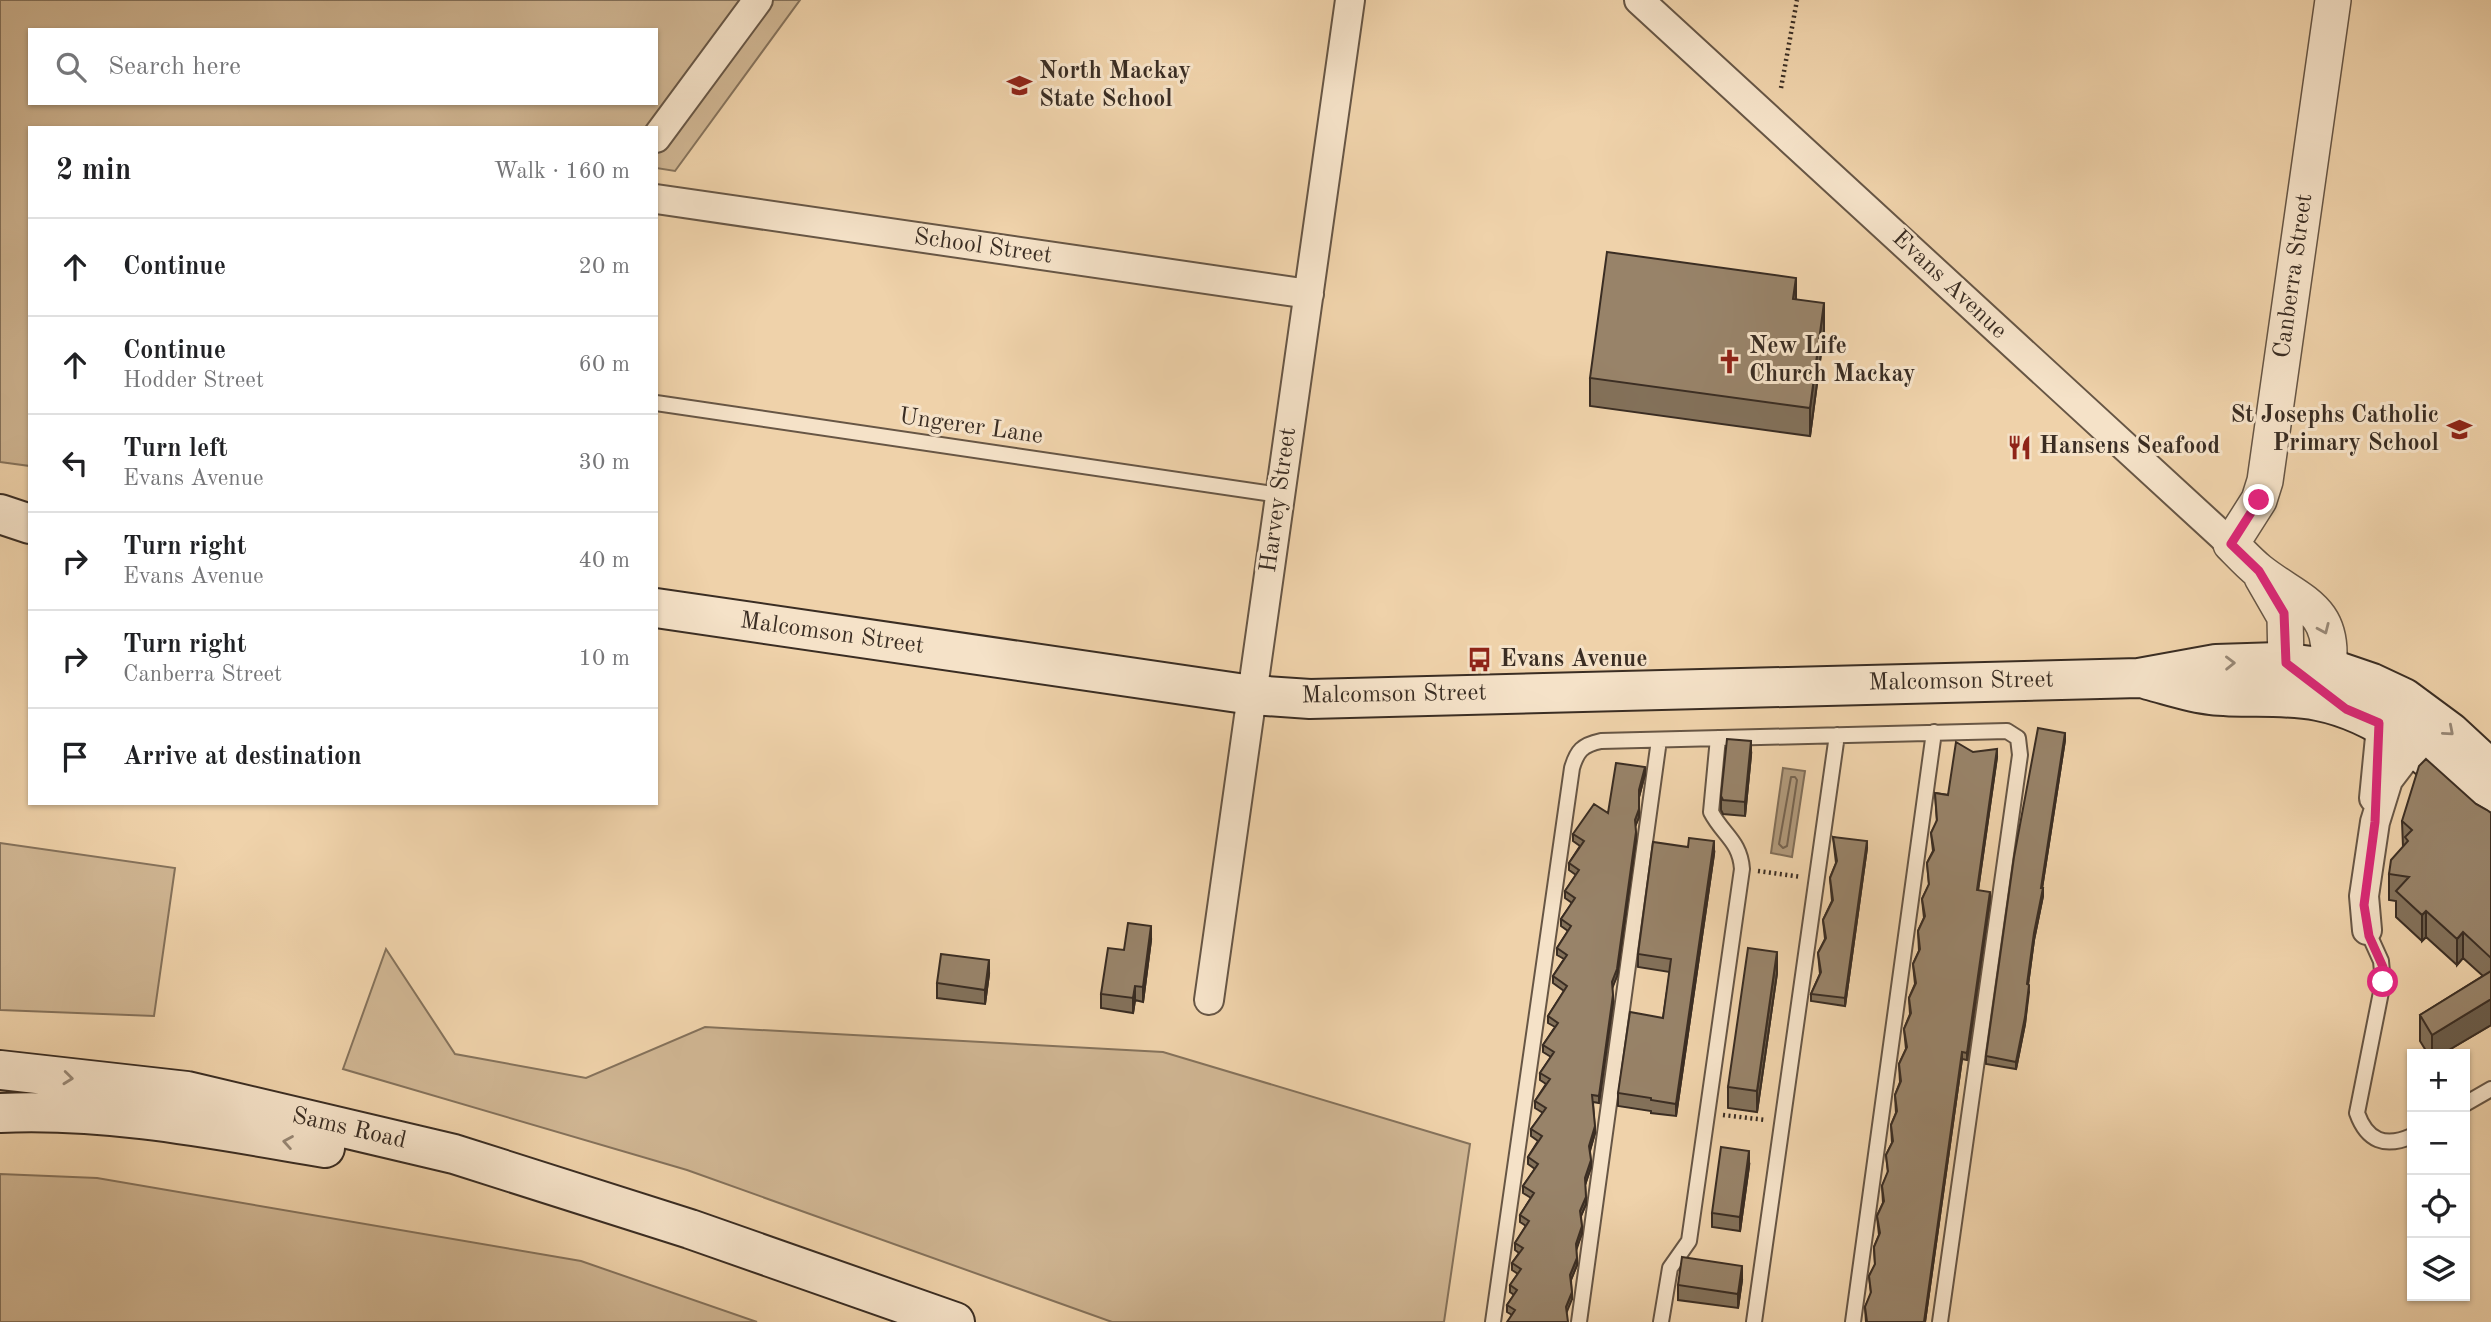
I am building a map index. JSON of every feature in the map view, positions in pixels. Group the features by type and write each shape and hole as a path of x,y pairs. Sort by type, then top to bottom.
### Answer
{"main road":[{"path":"0,503 28,505"},
{"path":"0,514 28,523"},
{"name":"Malcomson Street","path":"658,608 1252,695 1310,699 2139,678 2209,664 2301,677"},
{"path":"2301,677 2372,683 2376,710 2491,814"},
{"path":"2301,677 2318,701 2376,710 2450,732 2491,770"},
{"name":"Sams Road","path":"0,1070 187,1091 454,1154 690,1229 955,1322"},
{"name":"Sams Road","path":"0,1112 45,1111 189,1125 449,1170 690,1229"}],"street":[{"path":"658,135 758,0"},
{"name":"Harvey Street","path":"1209,1000 1350,0"},
{"name":"Evans Avenue","path":"1639,0 2259,571 2284,613 2301,677"},
{"name":"Canberra Street","path":"2231,544 2255,509 2265,481 2333,0"},
{"name":"School Street","path":"658,199 1309,294"},
{"path":"2367,930 2364,896 2375,822 2376,710"},
{"path":"2375,822 2388,780 2414,746"}],"lane":[{"name":"Ungerer Lane","path":"658,404 1280,495"},
{"path":"1493,1322 1576,753 1586,744 1601,741 2007,731 2018,738 2020,755 1940,1322"},
{"path":"1853,1322 1934,732"},
{"path":"1754,1322 1837,735"},
{"path":"1661,1322 1670,1268 1689,1241 1742,869 1741,854 1736,844 1712,812 1718,738"},
{"path":"1579,1322 1659,740"},
{"path":"2367,930 2381,961 2383,982 2357,1113 2366,1133 2376,1139 2395,1142 2407,1138"},
{"path":"2470,1101 2491,1089"}],"path":[{"path":"1781,88 1797,0"},
{"path":"1742,869 1816,879"},
{"path":"1708,1113 1782,1122"}],"shaded area":[{"path":"0,0 800,0 675,171 658,168 658,126 28,126 28,466 0,462"},
{"path":"0,843 175,868 154,1016 0,1010"},
{"path":"386,949 455,1054 586,1078 705,1027 1163,1052 1470,1144 1444,1322 1112,1322 687,1170 343,1069"},
{"path":"0,1174 97,1178 581,1261 757,1322 0,1322"}],"water":[{"path":"1783,768 1805,771 1792,857 1771,853"}],"building":[{"path":"1607,252 1796,278 1793,299 1824,303 1810,408 1590,378"},
{"path":"2038,728 2065,733 2034,933 2025,1017 2016,1062 1986,1056 2014,857"},
{"path":"1727,739 1751,741 1745,802 1723,800 1721,796"},
{"path":"1956,742 1973,752 1997,749 1977,890 1990,892 1967,1053 1962,1052 1924,1322 1867,1322 1865,1307 1871,1292 1869,1276 1875,1264 1874,1247 1880,1233 1877,1216 1884,1201 1882,1186 1888,1171 1886,1155 1893,1141 1891,1125 1897,1111 1895,1095 1901,1081 1899,1064 1907,1047 1904,1029 1911,1013 1909,998 1916,983 1913,964 1920,949 1918,931 1925,916 1922,899 1929,884 1927,863 1934,850 1931,833 1937,820 1935,793 1948,795"},
{"path":"2426,759 2476,804 2491,813 2491,958 2463,932 2457,939 2426,911 2422,915 2396,891 2409,877 2389,874 2391,860 2408,841 2405,837 2412,830 2402,821 2419,766"},
{"path":"1616,763 1645,767 1639,790 1639,809 1635,820 1636,832 1617,969 1612,982 1613,995 1599,1096 1592,1095 1595,1126 1589,1146 1591,1160 1585,1178 1586,1197 1580,1211 1582,1226 1576,1244 1577,1258 1570,1275 1572,1292 1566,1307 1568,1322 1507,1322 1515,1310 1507,1305 1517,1290 1510,1285 1521,1269 1512,1263 1523,1248 1515,1243 1529,1221 1520,1215 1534,1193 1523,1186 1538,1164 1528,1157 1542,1136 1531,1129 1546,1108 1535,1101 1550,1079 1540,1073 1554,1052 1543,1045 1558,1023 1548,1016 1567,986 1553,976 1567,955 1557,948 1571,926 1561,919 1575,898 1565,891 1579,870 1569,863 1584,841 1573,834 1594,804 1608,813"},
{"path":"1833,837 1867,841 1845,998 1811,994 1821,972 1818,953 1826,938 1823,920 1833,900 1830,878 1837,861"},
{"path":"1689,838 1714,841 1676,1104 1618,1093 1630,1012 1663,1018 1671,959 1638,954 1653,842 1688,847"},
{"path":"1128,923 1151,926 1143,987 1135,986 1133,998 1101,994 1108,948 1124,950"},
{"path":"1748,948 1777,952 1757,1091 1728,1087"},
{"path":"941,954 989,960 985,990 937,983"},
{"path":"2491,971 2491,999 2432,1035 2420,1015"},
{"path":"1721,1147 1749,1151 1740,1217 1712,1213"},
{"path":"1682,1257 1742,1266 1738,1294 1678,1285"}],"place":[{"name":"North Mackay State School","path":"1019,86"},
{"name":"New Life Church Mackay","path":"1729,361"},
{"name":"St Josephs Catholic Primary School","path":"2459,430"},
{"name":"Hansens Seafood","path":"2019,447"},
{"name":"Evans Avenue","path":"1480,660"}],"route":[{"path":"2259,500 2231,544 2259,571 2284,613 2286,663 2346,709 2379,723 2375,822 2364,905 2367,930 2383,967 2383,982"}]}
